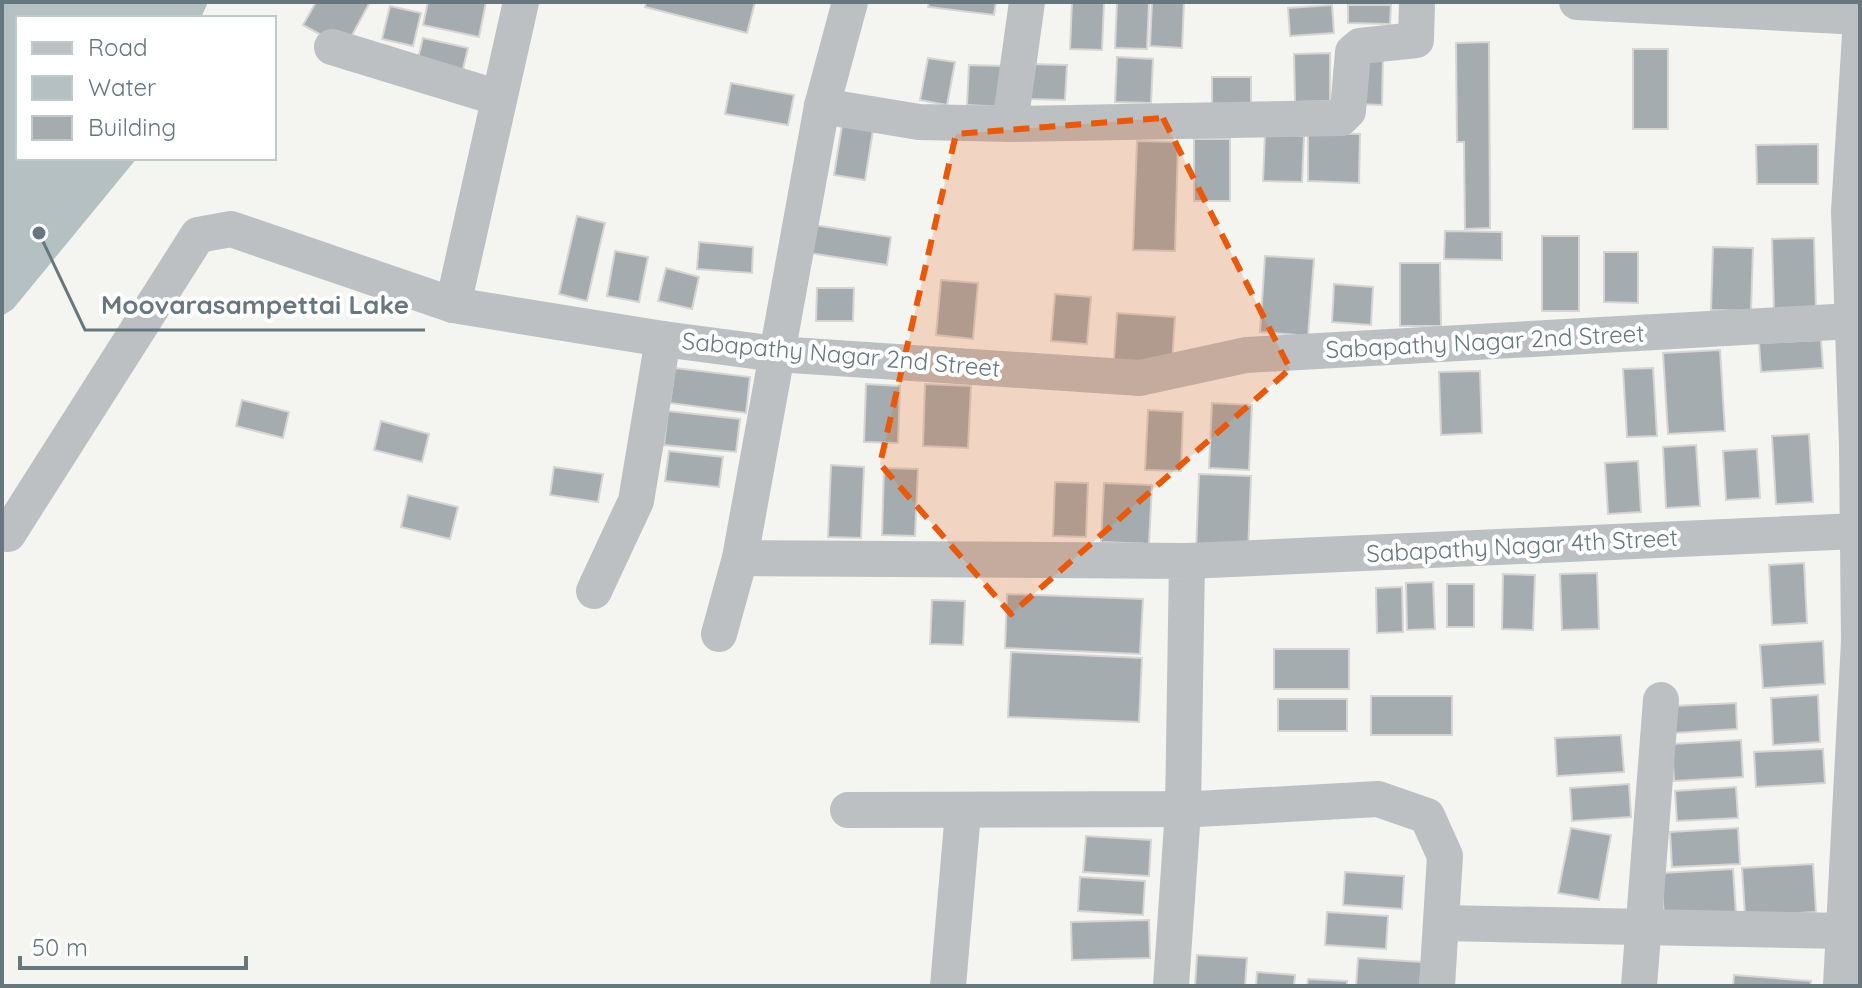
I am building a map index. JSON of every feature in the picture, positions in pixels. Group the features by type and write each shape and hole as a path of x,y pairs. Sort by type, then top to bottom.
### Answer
{"street":[{"path":"453,305 521,2"},
{"path":"719,634 740,558 822,106 850,2"},
{"path":"1010,124 1027,2"},
{"path":"822,106 919,122 1010,124 1341,118 1348,111 1353,52 1360,46 1416,40 1417,2"},
{"path":"1591,2 1860,17"},
{"path":"332,47 499,98"},
{"path":"1841,986 1860,641 1858,446 1852,321 1860,53"},
{"name":"Sabapathy Nagar 2nd Street","path":"8,534 198,235 231,229 453,305 776,354 1140,378 1246,355 1852,321"},
{"path":"594,591 636,501 663,339"},
{"name":"Sabapathy Nagar 4th Street","path":"740,558 1187,561 1858,531"},
{"path":"1171,986 1183,809 1187,561"},
{"path":"1639,986 1661,700"},
{"path":"848,810 1183,809 1378,799 1427,816 1445,856 1437,986"},
{"path":"948,986 963,812"},
{"path":"1442,923 1846,931"}],"highlighted area":[{"path":"1163,118 1290,369 1011,614 880,464 956,134"}],"water":[{"path":"2,2 208,2 202,16 16,16 16,160 135,160 13,309 2,316"}],"building":[{"path":"316,2 370,2 345,48 303,25"},
{"path":"428,2 486,2 479,37 423,25"},
{"path":"646,2 755,2 747,33 645,7"},
{"path":"929,2 996,2 994,15 928,7"},
{"path":"1072,2 1104,2 1102,50 1070,49"},
{"path":"1117,2 1149,2 1147,49 1115,48"},
{"path":"1152,2 1184,2 1182,48 1150,46"},
{"path":"1332,5 1334,33 1290,36 1288,8"},
{"path":"1348,5 1391,5 1390,24 1348,23"},
{"path":"390,6 421,13 413,46 382,39"},
{"path":"423,38 468,48 461,77 416,67"},
{"path":"1489,42 1490,228 1465,229 1464,142 1457,142 1456,43"},
{"path":"1633,49 1668,49 1668,129 1633,129"},
{"path":"1330,53 1330,101 1295,102 1294,54"},
{"path":"1359,55 1383,55 1382,105 1357,104"},
{"path":"1117,57 1153,59 1151,103 1115,102"},
{"path":"928,58 955,62 947,105 920,100"},
{"path":"1030,64 1067,65 1065,100 1029,99"},
{"path":"969,65 1004,66 1002,107 967,105"},
{"path":"1212,77 1251,77 1251,108 1212,108"},
{"path":"731,83 794,95 788,125 725,114"},
{"path":"843,119 874,124 865,180 834,175"},
{"path":"1308,133 1360,134 1359,183 1308,181"},
{"path":"1265,134 1304,136 1302,182 1263,181"},
{"path":"1194,139 1230,139 1230,201 1194,201"},
{"path":"1137,141 1178,142 1175,251 1133,250"},
{"path":"1818,144 1818,184 1757,184 1756,145"},
{"path":"577,216 605,223 587,301 559,294"},
{"path":"808,224 891,237 887,265 803,252"},
{"path":"1445,231 1502,232 1502,260 1444,259"},
{"path":"1542,236 1579,236 1579,311 1542,311"},
{"path":"1814,238 1816,311 1774,312 1772,239"},
{"path":"699,242 753,247 752,273 697,269"},
{"path":"1713,247 1753,248 1751,311 1711,310"},
{"path":"615,251 648,257 639,302 607,296"},
{"path":"1604,252 1638,252 1638,303 1604,302"},
{"path":"1265,256 1314,259 1308,336 1260,332"},
{"path":"1400,263 1440,263 1441,326 1400,326"},
{"path":"666,268 699,277 692,309 658,301"},
{"path":"941,280 978,283 973,339 936,335"},
{"path":"1334,284 1373,287 1371,325 1332,322"},
{"path":"817,288 854,288 853,321 816,321"},
{"path":"1055,294 1091,297 1087,344 1051,341"},
{"path":"1117,313 1175,317 1172,364 1114,360"},
{"path":"1821,340 1823,368 1761,372 1759,343"},
{"path":"1720,350 1725,431 1668,434 1663,353"},
{"path":"675,368 750,377 746,413 670,403"},
{"path":"1653,368 1657,436 1627,437 1623,369"},
{"path":"1480,371 1482,433 1441,435 1439,372"},
{"path":"866,384 900,386 898,443 864,442"},
{"path":"925,384 971,386 968,448 923,446"},
{"path":"242,400 289,412 283,438 236,426"},
{"path":"1212,403 1252,405 1249,470 1209,468"},
{"path":"1148,410 1183,412 1181,471 1145,470"},
{"path":"668,411 740,419 736,452 664,445"},
{"path":"381,421 429,434 422,462 374,450"},
{"path":"1809,434 1813,502 1776,504 1772,436"},
{"path":"1696,445 1700,506 1666,508 1663,447"},
{"path":"1757,449 1760,498 1726,500 1723,451"},
{"path":"669,451 723,457 719,487 665,481"},
{"path":"1638,461 1641,512 1608,514 1605,463"},
{"path":"831,465 864,467 861,538 828,537"},
{"path":"554,467 603,474 598,502 550,495"},
{"path":"884,468 918,469 915,536 882,535"},
{"path":"1199,474 1251,476 1248,554 1196,552"},
{"path":"1055,482 1088,483 1086,537 1053,536"},
{"path":"1104,483 1152,485 1149,544 1101,542"},
{"path":"408,495 458,507 450,539 401,527"},
{"path":"1804,563 1807,623 1772,625 1769,565"},
{"path":"1597,573 1599,629 1562,630 1560,574"},
{"path":"1503,574 1535,575 1533,630 1502,629"},
{"path":"1433,582 1435,629 1407,630 1406,583"},
{"path":"1447,584 1474,584 1474,627 1447,627"},
{"path":"1402,587 1403,632 1377,633 1376,588"},
{"path":"1007,594 1143,599 1140,654 1005,648"},
{"path":"932,600 965,601 963,645 930,644"},
{"path":"1823,641 1825,684 1763,688 1760,645"},
{"path":"1274,649 1349,649 1349,689 1274,689"},
{"path":"1011,652 1142,658 1139,722 1008,717"},
{"path":"1818,695 1820,742 1773,745 1771,698"},
{"path":"1371,696 1452,696 1452,735 1371,735"},
{"path":"1278,699 1347,699 1347,731 1278,731"},
{"path":"1736,703 1737,729 1675,733 1674,706"},
{"path":"1621,735 1624,772 1557,776 1555,738"},
{"path":"1741,740 1743,777 1674,781 1672,744"},
{"path":"1823,749 1825,783 1756,787 1754,752"},
{"path":"1629,784 1631,817 1572,821 1570,788"},
{"path":"1736,787 1738,818 1677,821 1675,791"},
{"path":"1571,828 1611,835 1599,900 1558,893"},
{"path":"1738,828 1740,864 1672,867 1670,832"},
{"path":"1086,836 1151,840 1149,876 1083,872"},
{"path":"1813,864 1816,912 1745,916 1742,868"},
{"path":"1733,869 1736,914 1664,918 1661,873"},
{"path":"1345,872 1404,876 1402,909 1343,905"},
{"path":"1080,877 1145,881 1143,915 1078,911"},
{"path":"1327,912 1388,916 1386,949 1325,945"},
{"path":"1149,920 1150,958 1072,960 1071,922"},
{"path":"1197,955 1247,958 1245,986 1195,986"},
{"path":"1358,958 1422,962 1420,986 1356,986"},
{"path":"1257,972 1295,975 1294,986 1256,986"},
{"path":"1734,975 1811,981 1810,986 1733,986"},
{"path":"1308,979 1347,981 1347,986 1307,986"}],"place":[{"name":"Moovarasampettai Lake","path":"39,233"}]}
